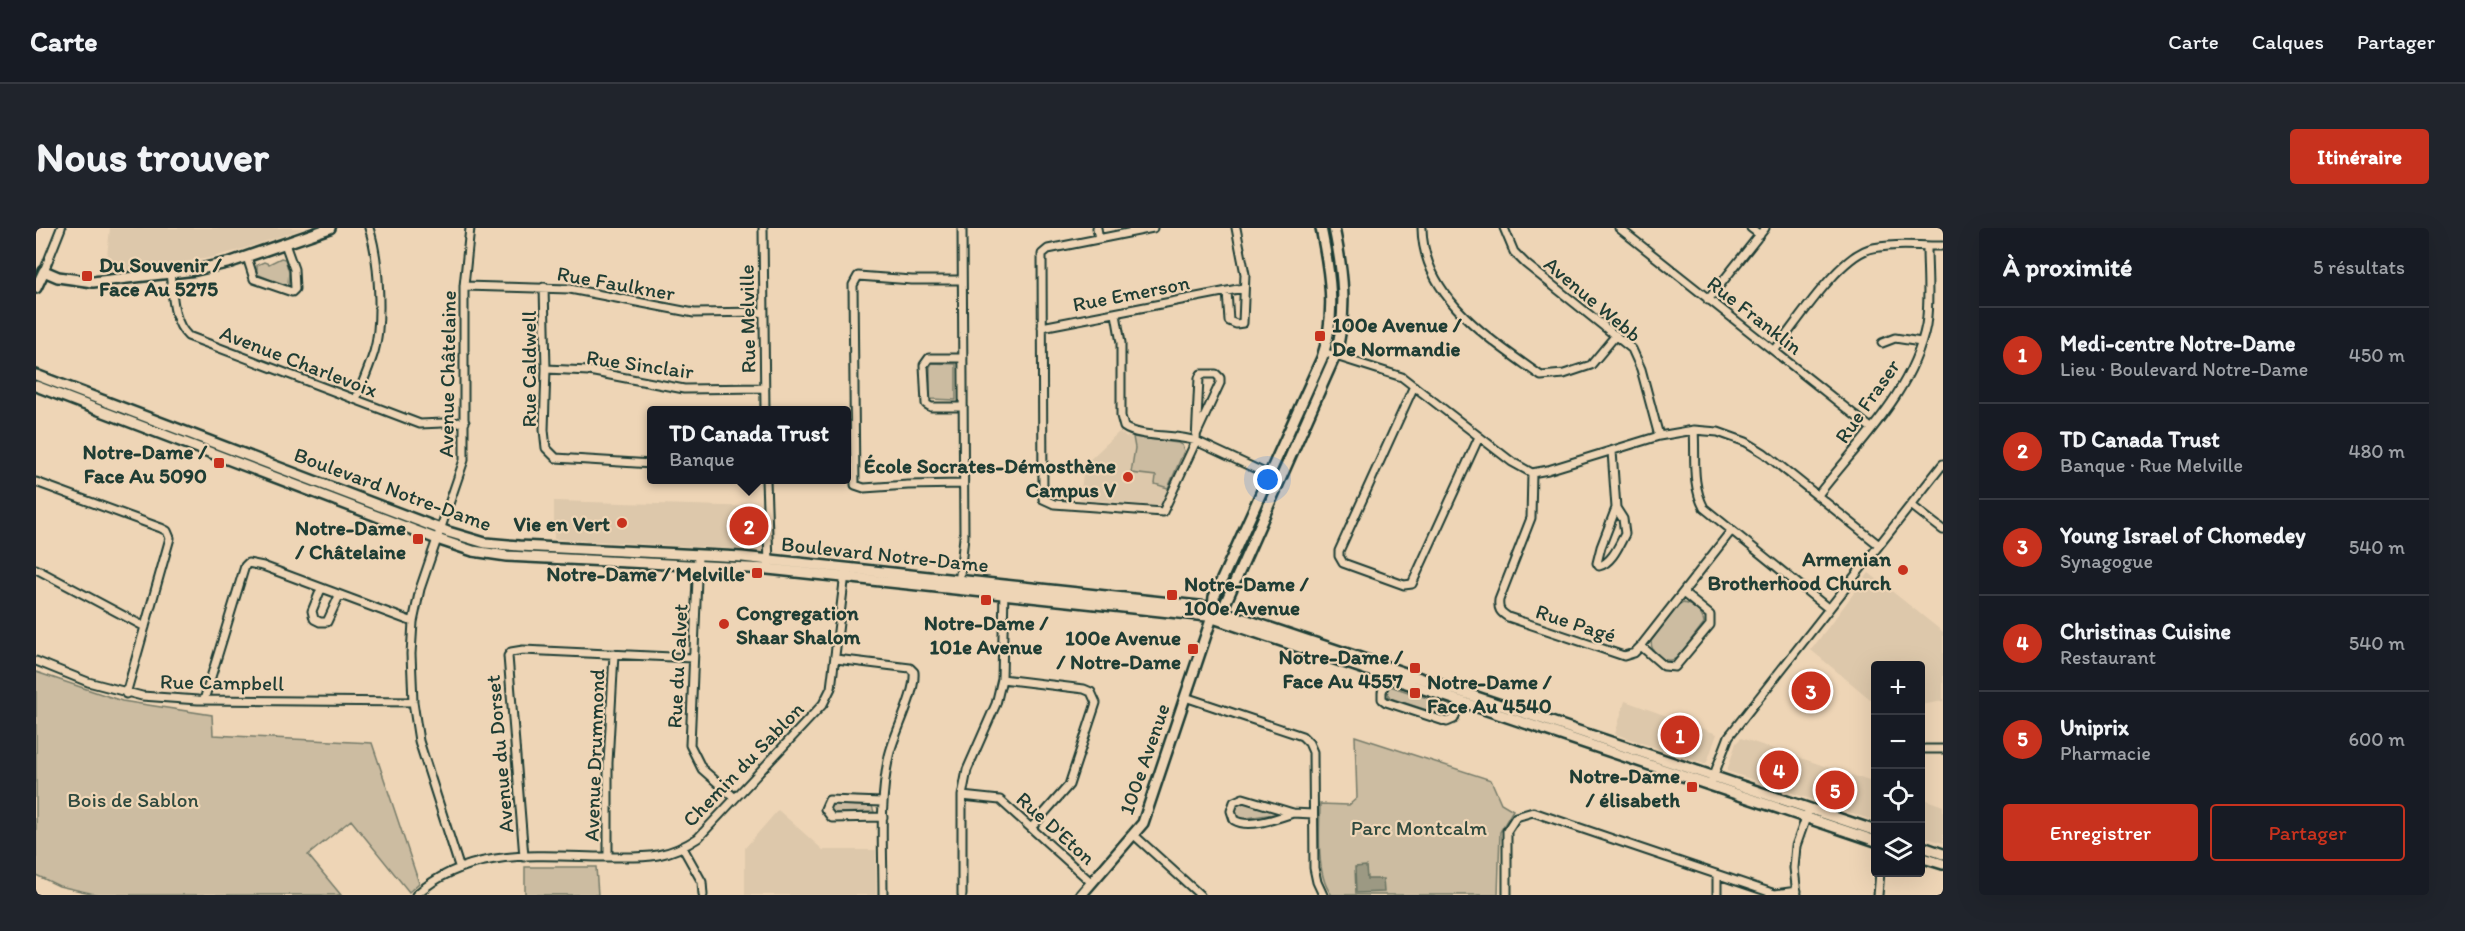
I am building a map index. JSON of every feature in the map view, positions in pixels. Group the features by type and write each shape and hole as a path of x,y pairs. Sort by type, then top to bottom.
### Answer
{"street":[{"path":"36,288 61,228"},
{"path":"44,271 58,277 93,282 206,268 247,257 330,228"},
{"path":"356,399 374,350 377,331 377,265 369,228"},
{"name":"Avenue Châtelaine","path":"459,866 419,741 413,702 411,654 413,622 420,589 463,466 464,286 470,228"},
{"name":"Rue Melville","path":"763,228 765,406"},
{"path":"958,585 964,537 962,228"},
{"path":"1097,228 1099,239"},
{"name":"Rue Emerson","path":"1153,228 1048,249 1042,254 1043,499 1054,504 1163,512 1196,438"},
{"path":"1227,291 1228,321 1236,324 1243,323 1245,274 1236,228"},
{"name":"100e Avenue","path":"1081,895 1143,823 1214,612 1214,597 1323,352 1330,321 1332,298 1330,272 1321,228"},
{"name":"100e Avenue","path":"1214,612 1225,604 1335,356 1341,333 1344,297 1334,228"},
{"path":"1422,228 1426,259 1452,304 1486,334 1541,376 1564,374 1591,365 1616,334"},
{"name":"Avenue Webb","path":"1504,228 1514,252 1526,264 1632,349 1659,436"},
{"name":"Rue Franklin","path":"1619,228 1871,428"},
{"path":"1751,228 1760,235"},
{"path":"1708,300 1766,228"},
{"path":"247,257 254,279 292,292 294,269 285,244"},
{"name":"Rue Fraser","path":"1818,495 1901,390 1913,368 1927,314 1927,246"},
{"path":"1774,351 1848,261 1879,247 1943,246"},
{"name":"Avenue Charlevoix","path":"170,273 176,317 180,328 188,336 420,424 465,422"},
{"path":"962,280 905,280 858,276 853,284 853,329 855,485 864,488 908,484 963,484"},
{"name":"Rue Faulkner","path":"464,286 570,289 694,313 763,312"},
{"name":"Rue Caldwell","path":"544,287 546,447 556,458 647,464"},
{"name":"Rue Emerson","path":"1042,327 1243,288"},
{"path":"1116,314 1121,343 1122,424 1133,431 1196,438 1280,480"},
{"path":"1882,343 1895,338 1921,342"},
{"path":"1323,352 1402,377 1512,462 1532,472 1548,470 1612,452 1659,436 1694,430 1718,432 1746,442 1764,453 1879,545"},
{"path":"963,358 929,358 925,361 924,371 926,405 963,407"},
{"name":"Rue Sinclair","path":"546,369 589,371 684,389 765,388"},
{"path":"1201,374 1216,374 1220,378 1220,383 1196,438 1198,378 1201,374"},
{"name":"Boulevard Notre-Dame","path":"36,375 472,540 506,545 769,564 1214,612 1711,781 1808,813 1871,830"},
{"name":"Boulevard Notre-Dame","path":"36,386 436,539 473,551 507,556 698,560"},
{"path":"1414,386 1339,551 1341,560 1347,565 1404,585 1412,584 1479,437"},
{"path":"1694,430 1698,496 1704,508 1829,609"},
{"path":"1612,452 1616,508 1601,547 1597,562 1599,566 1609,560 1625,534 1623,519 1616,508"},
{"path":"1711,781 1727,738 1943,464"},
{"name":"Rue Pagé","path":"1532,472 1531,518 1499,600 1498,607 1501,613 1624,656 1634,653 1641,646 1731,531"},
{"path":"36,482 166,531 170,538 126,694"},
{"path":"766,484 769,564"},
{"path":"1911,505 1943,530"},
{"name":"Rue du Calvet","path":"698,560 690,745 702,769 735,798"},
{"path":"204,700 248,562 413,622"},
{"path":"36,568 145,627"},
{"name":"Chemin du Sablon","path":"416,895 459,866 489,859 660,856 683,849 698,838 824,704 831,688 836,659 845,572"},
{"path":"321,589 312,611 314,618 320,622 327,622 339,596"},
{"path":"962,895 962,796 967,770 996,704 1002,679 1004,590"},
{"path":"1641,646 1664,666 1675,667 1710,626 1710,615 1683,593"},
{"name":"Avenue du Dorset","path":"524,857 508,656 511,652 523,650 693,657"},
{"name":"Avenue Drummond","path":"608,857 608,764 614,654"},
{"path":"836,659 910,668 915,677 890,755 882,802 883,895"},
{"name":"Rue Campbell","path":"36,661 88,682 126,694 204,700 413,702"},
{"path":"1388,671 1381,694 1384,700 1445,722 1454,719 1460,701"},
{"name":"Boulevard Notre-Dame","path":"1388,671 1460,701 1711,781"},
{"path":"1002,679 1084,688 1091,692 1096,703 1069,786 1032,827"},
{"path":"1185,697 1302,736 1309,744 1313,752 1314,868 1323,895"},
{"path":"1925,749 1943,749"},
{"name":"Rue D'Eton","path":"962,796 1000,800 1092,882"},
{"path":"1293,813 1279,818 1243,824 1234,820 1231,811 1234,802 1243,798 1293,813 1313,814"},
{"path":"882,802 829,800 825,809 832,818 883,817"},
{"path":"1507,895 1507,831 1516,817 1533,812 1775,894 1797,893 1794,868 1796,846 1808,813"},
{"name":"Boulevard Notre-Dame","path":"1808,813 1871,839"},
{"path":"1134,835 1191,892 1200,895"},
{"path":"1925,848 1943,854"},
{"path":"683,849 699,876 703,895"},
{"path":"1925,858 1943,864"},
{"path":"1717,875 1717,895"},
{"path":"1878,895 1880,877"}],"shaded area":[{"path":"110,228 305,228 210,258 105,274"},
{"name":"École Socrates-Démosthène Campus V","path":"1119,432 1127,437 1178,443 1183,447 1184,451 1160,506 1080,499 1084,465"},
{"path":"554,501 759,507 762,545 757,550 554,539"},
{"path":"1869,573 1943,632 1943,701 1925,704 1925,661 1871,661 1871,700 1811,650"},
{"path":"1625,701 1717,734 1707,762 1704,764 1615,734"},
{"path":"1741,738 1871,782 1871,820 1727,771 1736,743"},
{"path":"1925,799 1943,806 1943,843 1925,837"},
{"path":"778,810 823,850 876,850 876,895 745,895 745,848"},
{"path":"1366,866 1367,879 1383,879 1384,892 1356,893 1355,867"}],"green space":[{"path":"281,258 285,259 289,272 288,285 285,286 257,274 257,265 264,262 269,264"},
{"path":"932,363 956,364 956,400 930,399"},
{"path":"1133,437 1182,445 1184,451 1168,488 1155,484 1156,476 1131,473 1135,448"},
{"path":"1683,603 1697,610 1704,623 1677,658 1664,659 1653,650 1651,641 1678,606"},
{"name":"Bois de Sablon","path":"36,672 122,701 212,715 213,735 372,743 419,883 409,892 351,820 308,855 341,895 99,895 59,886 36,875"},
{"path":"1390,686 1414,696 1415,694 1451,706 1452,712 1445,716 1390,698 1387,691"},
{"name":"Parc Montcalm","path":"1355,736 1491,780 1501,803 1513,810 1500,832 1498,895 1332,895 1323,876 1321,864 1320,804 1349,805 1357,798"},
{"path":"1241,802 1281,813 1240,819 1234,811 1236,805"},
{"path":"835,803 872,806 874,812 833,813 828,808"},
{"path":"525,867 596,867 598,895 525,895"}],"place":[{"name":"Du Souvenir / Face Au 5275","path":"87,276"},
{"name":"100e Avenue / De Normandie","path":"1320,336"},
{"name":"Notre-Dame / Face Au 5090","path":"219,463"},
{"name":"École Socrates-Démosthène Campus V","path":"1128,477"},
{"name":"Vie en Vert","path":"622,523"},
{"name":"TD Canada Trust","path":"749,526"},
{"name":"Notre-Dame / Châtelaine","path":"418,539"},
{"name":"Armenian Brotherhood Church","path":"1903,570"},
{"name":"Notre-Dame / Melville","path":"757,573"},
{"name":"Notre-Dame / 100e Avenue","path":"1172,595"},
{"name":"Notre-Dame / 101e Avenue","path":"986,600"},
{"name":"Congregation Shaar Shalom","path":"724,624"},
{"name":"100e Avenue / Notre-Dame","path":"1193,649"},
{"name":"Notre-Dame / Face Au 4557","path":"1415,668"},
{"name":"Young Israel of Chomedey","path":"1811,691"},
{"name":"Notre-Dame / Face Au 4540","path":"1415,693"},
{"name":"Medi-centre Notre-Dame","path":"1680,735"},
{"name":"Christinas Cuisine","path":"1779,770"},
{"name":"Notre-Dame / élisabeth","path":"1692,787"},
{"name":"Uniprix","path":"1835,790"}]}
